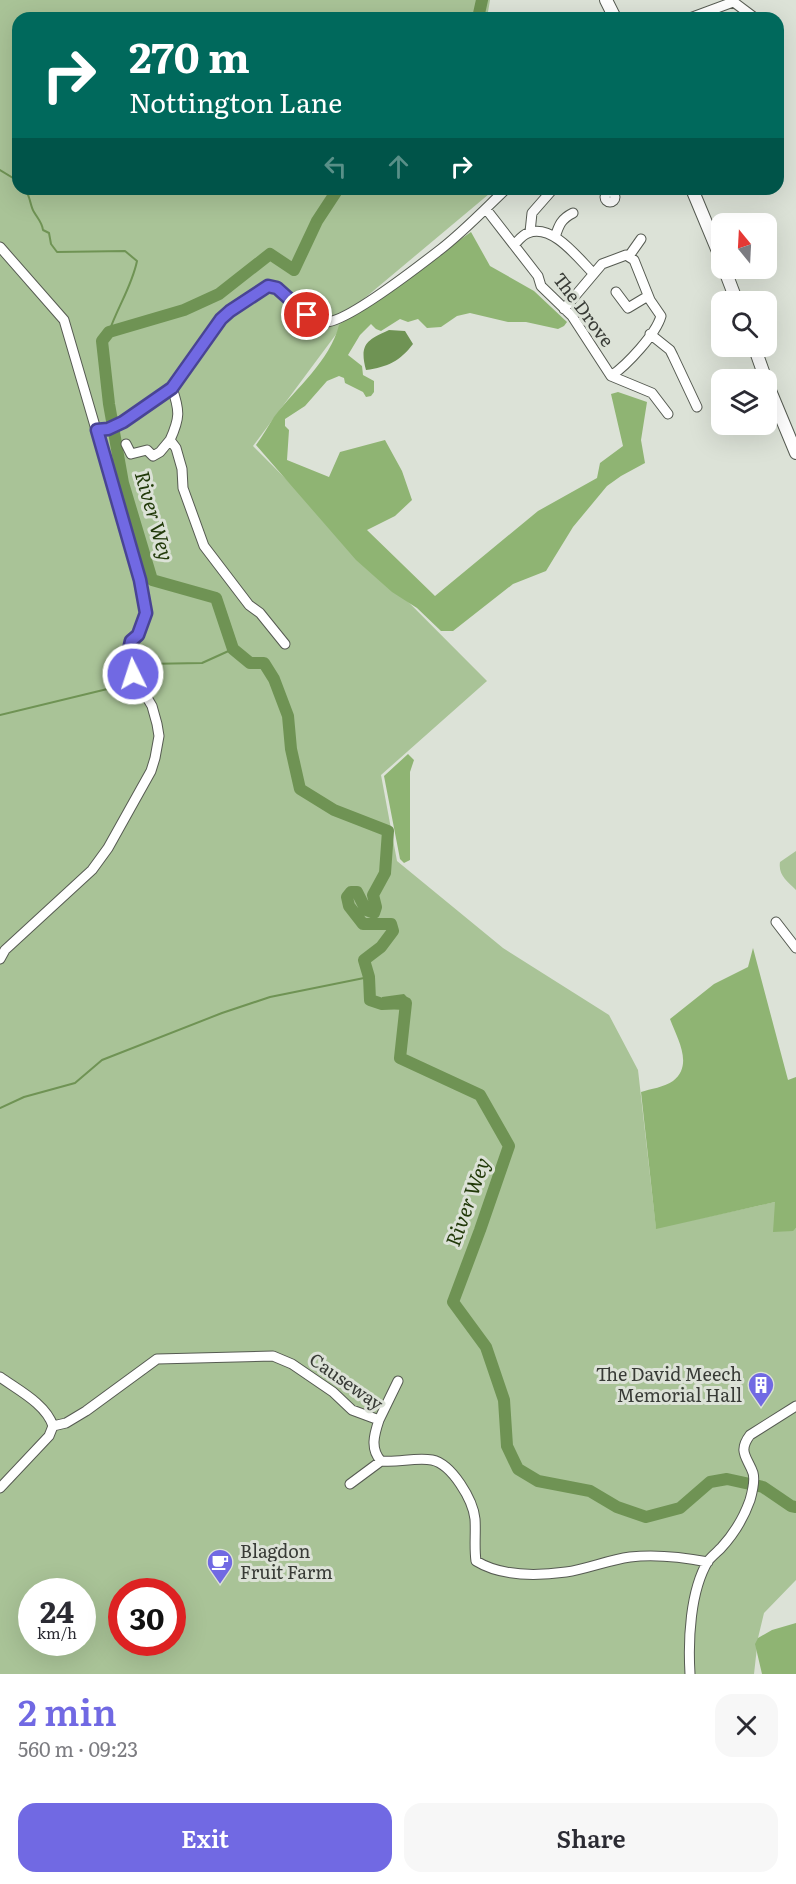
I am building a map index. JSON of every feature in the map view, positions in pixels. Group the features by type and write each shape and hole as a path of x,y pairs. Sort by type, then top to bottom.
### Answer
{"main road":[{"path":"694,195 711,235"},
{"path":"777,407 796,453"}],"street":[{"path":"705,12 732,1 747,12"},
{"path":"97,430 108,429 123,422 172,388 221,319 268,286 277,288 307,315 326,323 350,315 442,248 500,195"},
{"path":"530,232 532,213 548,195"},
{"name":"The Drove","path":"486,209 538,276 541,286 572,316 611,376"},
{"path":"555,237 558,226 564,218 573,213"},
{"path":"514,245 530,232 544,232 555,237 593,273"},
{"path":"629,256 641,239"},
{"path":"0,248 64,320 140,580 146,613 138,635 131,641 130,667 155,716 159,736 151,771 108,848 92,870 0,958"},
{"path":"564,309 602,264 626,255 634,260 648,296 661,316 659,324 620,370 611,376"},
{"path":"616,292 628,308 648,296"},
{"path":"650,334 674,356 697,407"},
{"path":"611,376 652,393 668,414"},
{"path":"126,444 131,454 147,450 153,456 160,452 170,440 177,424 179,408 172,388"},
{"path":"170,440 176,448 182,469 183,488 204,546 249,605 260,613 285,644"},
{"path":"776,922 796,948"},
{"name":"Causeway","path":"53,1426 66,1423 86,1411 157,1359 273,1356 292,1365 333,1392 352,1410 379,1420 374,1448 381,1461"},
{"path":"0,1377 44,1410 53,1426 49,1436 0,1488"},
{"path":"379,1420 398,1382"},
{"path":"690,1674 688,1648 695,1598 708,1562 736,1527 750,1502 754,1475 744,1452 747,1438 796,1406"},
{"path":"350,1484 381,1461 432,1460 441,1464 456,1477 475,1517 476,1561 489,1569 516,1574 566,1572 631,1557 678,1556 708,1562"}],"shaded area":[{"path":"0,0 490,0 488,12 12,12 12,195 488,195 360,302 253,446 487,681 381,775 397,861 503,948 609,1015 638,1070 656,1228 775,1202 792,1231 796,1228 796,1580 764,1613 758,1638 754,1674 0,1674"},
{"path":"471,232 490,266 534,291 567,322 564,326 558,329 526,322 508,322 470,313 457,316 441,327 427,328 418,319 408,322 400,319 381,331 371,324 360,335 348,355 362,366 363,375 374,381 374,392 371,396 366,397 363,392 345,383 344,378 339,376 327,381 305,406 285,419 285,426 289,430 287,460 329,477 340,452 385,440 402,471 412,500 395,516 367,530 435,596 538,511 597,478 600,463 623,446 611,394 618,392 647,402 641,440 645,463 607,486 573,527 546,571 513,584 453,631 441,631 417,608 392,592 356,560 256,445 274,417 320,362 335,338 339,325"},
{"path":"389,330 405,331 413,344 393,362 366,370 364,349 370,340"},
{"path":"408,754 414,760 410,772 410,860 404,863 400,859 384,776"},
{"path":"796,851 796,890 780,871 780,862"},
{"path":"753,948 788,1080 796,1077 796,1228 793,1231 773,1232 775,1202 656,1229 641,1092 670,1083 679,1075 683,1059 682,1051 670,1019 714,984 748,967"},
{"path":"404,994 409,999 406,1010 382,1008 382,997"},
{"path":"796,1623 796,1674 762,1674 755,1644 758,1638 772,1630"}],"waterway":[{"name":"River Wey","path":"479,12 482,0"},
{"path":"0,170 12,177"},
{"path":"28,195 43,230 49,233 51,244 57,252 125,251 137,261 132,279 109,332"},
{"name":"River Wey","path":"334,195 317,221 294,270 270,254 219,294 184,310 109,332 102,341 109,404 123,483 152,580 216,598 233,649 250,663 264,663 274,679 288,716 291,749 300,789 334,810 388,831 385,873 373,895 376,907 374,913 366,910 357,892 351,892 347,897 349,906 363,924 391,924 393,931 381,947 364,960 369,977 370,1000 382,1004 406,1003 400,1058 480,1095 509,1146 453,1302 486,1347 504,1400 507,1446 518,1469 538,1481 590,1491 617,1507 646,1517 680,1508 710,1482 727,1479 763,1487 796,1507"},
{"path":"138,672 144,664 202,663 233,649"},
{"path":"0,715 128,684 131,681"},
{"path":"0,1108 24,1097 75,1083 102,1060 222,1013 270,997 369,977"}],"place":[{"name":"The David Meech Memorial Hall","path":"761,1408"},
{"name":"Blagdon Fruit Farm","path":"220,1585"}],"route":[{"path":"133,674 130,667 129,650 131,641 138,635 146,613 140,580 97,430 108,429 123,422 172,388 221,319 268,286 277,288 307,315"}]}
